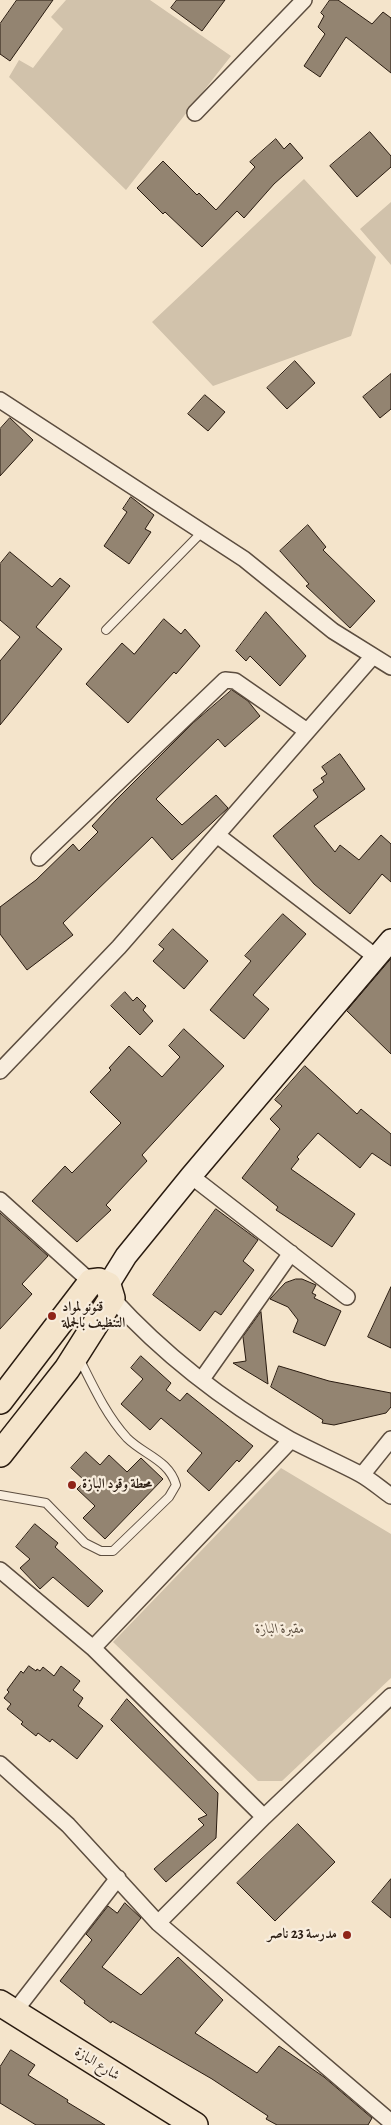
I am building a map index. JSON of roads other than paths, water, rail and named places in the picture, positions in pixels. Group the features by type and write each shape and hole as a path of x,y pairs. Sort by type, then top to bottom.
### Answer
{"main road":[{"path":"0,1401 104,1288 126,1256 191,1176 391,940"},
{"path":"0,1454 77,1354 104,1288"},
{"name":"شارع البازة","path":"5,2011 172,2125"},
{"name":"شارع البازة","path":"5,2011 195,2125"}],"street":[{"path":"195,113 304,0"},
{"path":"0,400 203,532 244,560 333,631 391,667"},
{"path":"0,1071 119,947 373,656"},
{"path":"39,858 225,680 235,681 307,731"},
{"path":"217,835 376,957"},
{"path":"191,1176 347,1298"},
{"path":"0,1200 104,1288 149,1337 202,1378 243,1409 291,1440 362,1475 391,1496"},
{"path":"202,1378 291,1253"},
{"path":"362,1475 391,1439"},
{"path":"93,1648 291,1440"},
{"path":"0,1570 93,1648 264,1817"},
{"path":"158,1922 264,1817 391,1696"},
{"path":"0,1764 68,1825 158,1922 391,2122"},
{"path":"5,2011 118,1878"}],"lane":[{"path":"106,630 203,532"},
{"path":"0,1495 46,1503 85,1543 101,1552 113,1551 169,1497 176,1485 172,1472 128,1438 103,1406 77,1354"}],"place":[{"name":"قنونو لمواد التنظيف بالجملة","path":"52,1316"},
{"name":"محطة وقود البازة","path":"72,1485"},
{"name":"مدرسة 23 ناصر","path":"347,1935"}],"park label":[{"name":"مقبرة البازة","path":"280,1630"}]}
